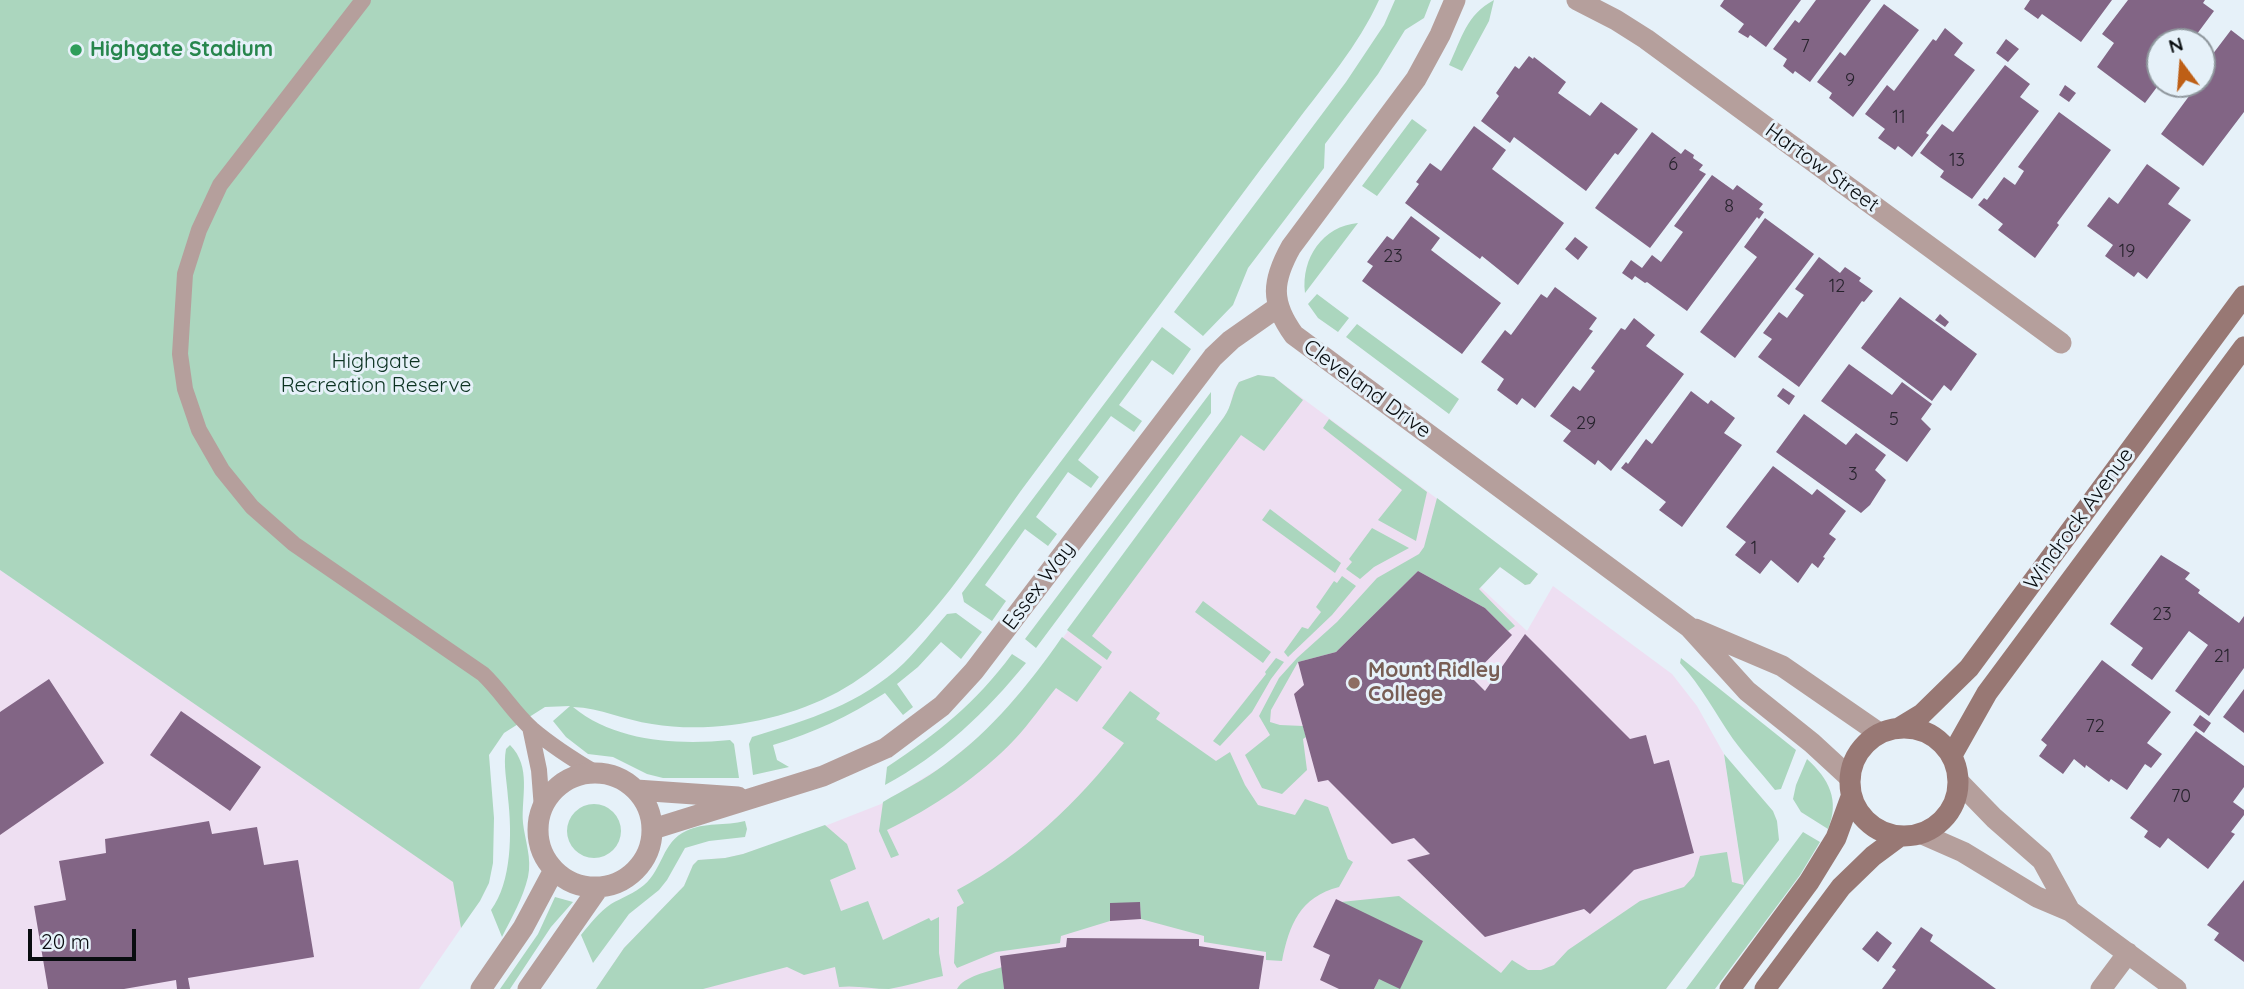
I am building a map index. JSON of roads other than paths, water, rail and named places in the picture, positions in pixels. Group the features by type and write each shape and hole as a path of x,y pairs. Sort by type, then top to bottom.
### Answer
{"street":[{"path":"1278,307 1275,289 1280,268 1291,247 1416,79 1455,0"},
{"name":"Hartow Street","path":"1577,0 1646,39 2062,343"},
{"name":"Windrock Avenue","path":"1889,730 1922,714 1969,668 2244,296"},
{"name":"Cleveland Drive","path":"1278,307 1294,335 1689,627 1747,691 1812,743 1851,788"},
{"name":"Essex Way","path":"653,829 823,776 886,748 942,706 974,671 1213,356 1278,307"},
{"name":"Windrock Avenue","path":"1952,755 1975,713 2011,660 2244,347"},
{"name":"Cleveland Drive","path":"1689,627 1782,666 1889,730"},
{"path":"1730,989 1809,882 1836,838 1851,788 1854,760 1864,744 1889,730 1915,728 1933,734 1952,755 1958,768 1956,799 1949,813 1937,826 1922,834 1900,836 1874,827 1860,814 1851,788"},
{"path":"596,773 564,783 551,794 542,809 538,825 539,841 545,857 554,870 575,883 598,887 615,883 631,875 643,862 650,847 653,829 648,808 636,790"},
{"name":"Essex Way","path":"596,773 624,781 636,790 750,798"},
{"path":"1959,782 1994,818 2042,860 2070,911"},
{"path":"1922,834 1963,852 2037,897 2070,911 2176,989"},
{"path":"1765,989 1841,887 1872,856 1900,836"},
{"path":"481,989 523,928 554,870"},
{"path":"528,989 598,887"},
{"path":"2101,989 2127,953"}],"lane":[{"path":"363,0 220,185 200,230 185,274 180,354 185,389 200,430 216,460 251,507 294,544 483,674 502,692 530,727 559,750 596,773"},
{"path":"530,727 539,770 542,809"}],"place":[{"name":"Highgate Stadium","path":"76,50"},
{"name":"Mount Ridley College","path":"1354,683"}],"park label":[{"name":"Highgate Recreation Reserve","path":"376,374"}]}
